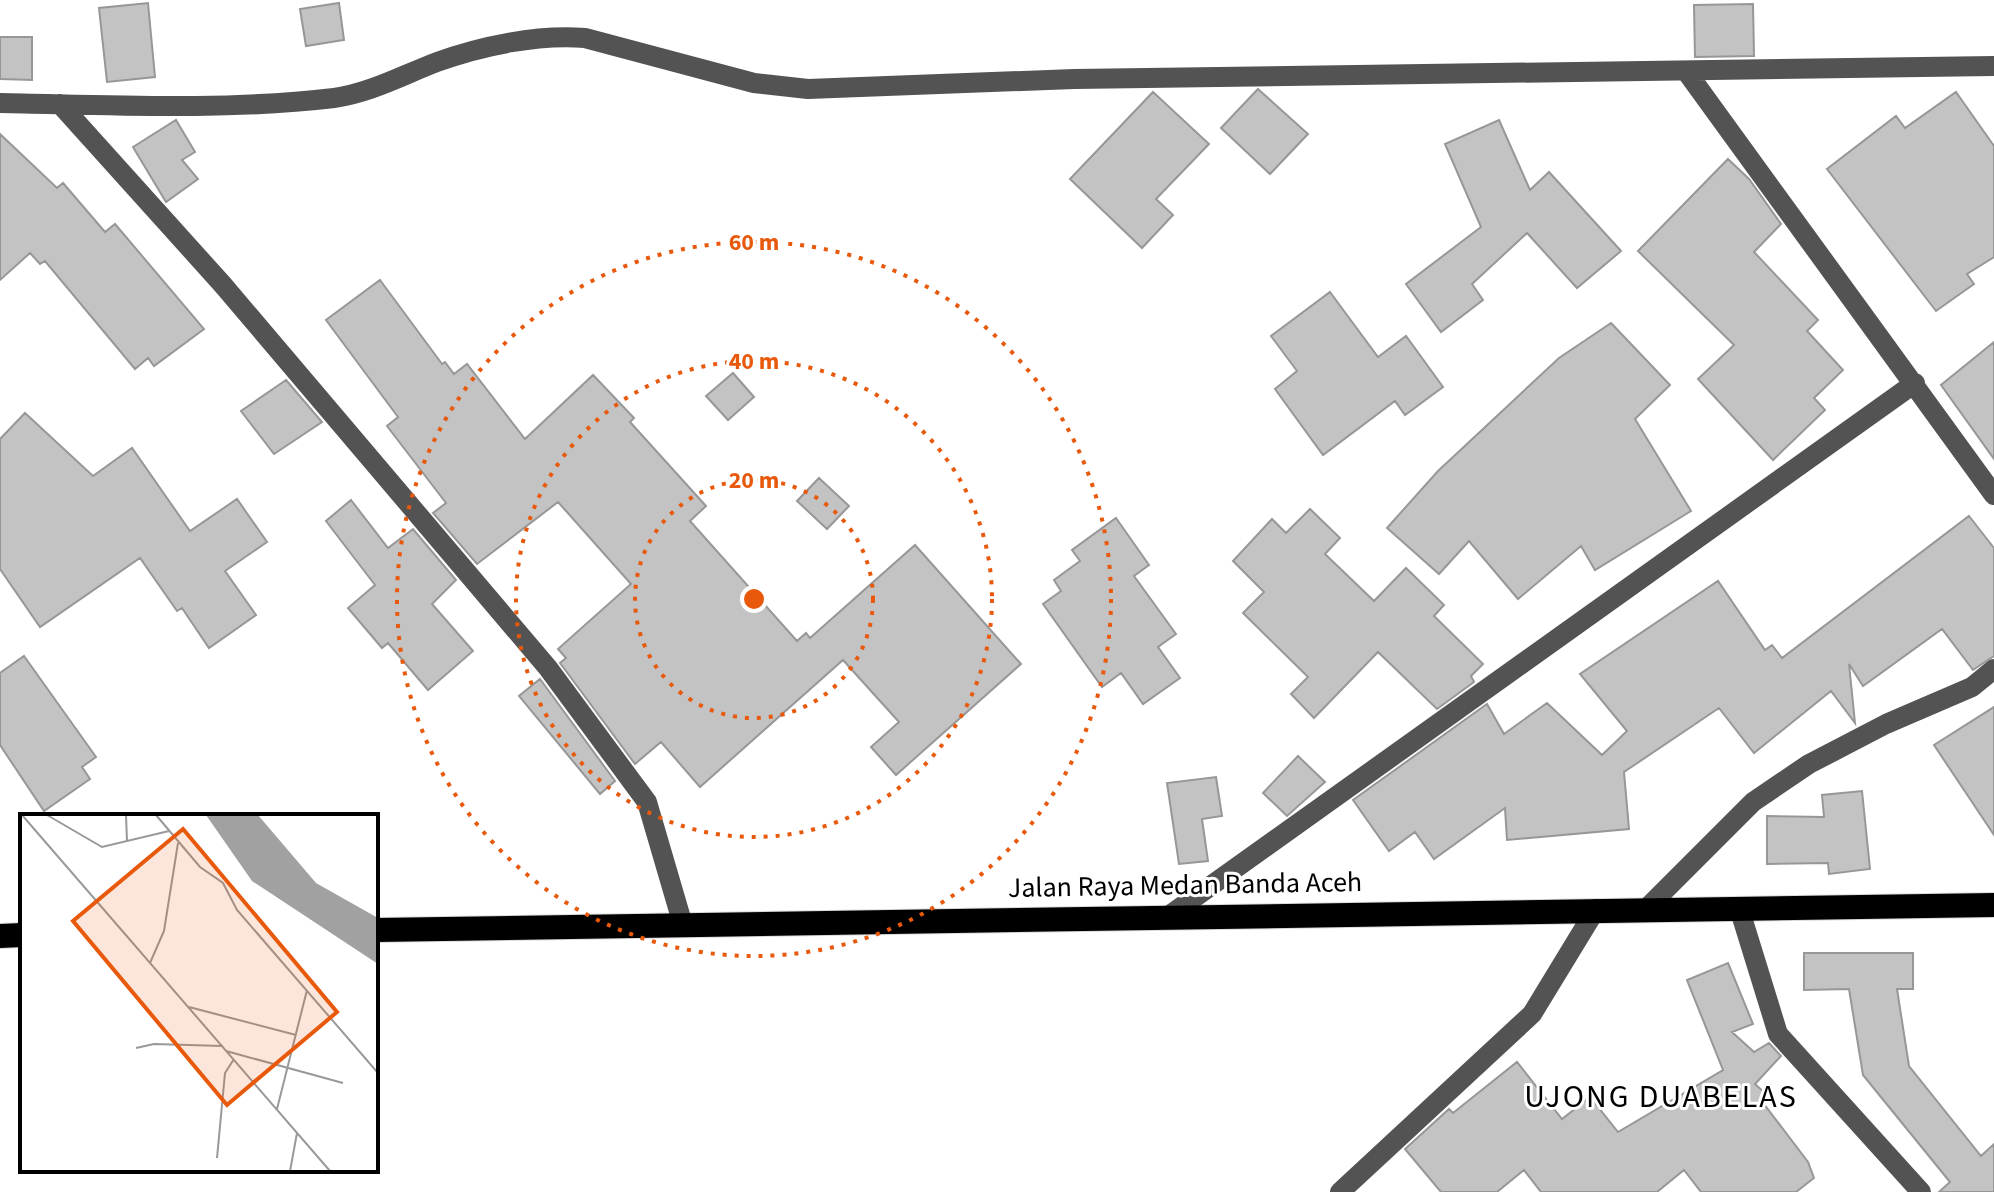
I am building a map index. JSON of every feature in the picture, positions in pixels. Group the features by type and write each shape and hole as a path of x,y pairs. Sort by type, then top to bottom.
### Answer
{"highway":[{"name":"Jalan Raya Medan Banda Aceh","path":"378,930 1170,915 1596,909 1740,911 1994,905"},
{"path":"0,936 20,935"}],"street":[{"path":"0,103 171,106 336,98 379,86 439,61 559,36 585,38 754,83 808,89 1074,79 1994,66"},
{"path":"1686,71 1994,495"},
{"path":"60,104 223,285 548,668 647,802 683,925"},
{"path":"1170,915 1915,383"},
{"path":"1645,910 1753,802 1809,764 1886,724 1972,687 1994,669"},
{"path":"1340,1192 1532,1014 1596,909"},
{"path":"1740,911 1778,1034 1921,1192"}],"building":[{"path":"148,3 155,77 107,82 99,8"},
{"path":"339,3 344,40 306,46 300,9"},
{"path":"1753,4 1754,56 1695,57 1694,5"},
{"path":"0,37 32,37 32,80 0,79"},
{"path":"1258,89 1308,134 1270,174 1221,128"},
{"path":"1153,92 1209,144 1156,199 1173,215 1142,248 1070,179"},
{"path":"1956,92 1994,146 1994,257 1967,274 1974,284 1936,311 1827,169 1896,116 1905,128"},
{"path":"176,120 195,152 182,160 198,179 166,202 133,147"},
{"path":"1499,120 1530,190 1549,172 1621,251 1577,288 1527,233 1472,284 1483,300 1441,332 1406,284 1481,227 1445,144"},
{"path":"0,134 57,188 63,183 105,232 115,224 204,329 154,366 148,358 135,369 45,261 40,264 30,253 0,280"},
{"path":"1728,159 1749,179 1781,224 1754,252 1818,320 1807,331 1843,370 1814,398 1825,410 1773,460 1698,379 1734,345 1638,251"},
{"path":"380,280 442,364 445,362 454,374 467,364 525,439 593,375 634,418 630,422 706,506 690,521 797,641 806,633 810,638 915,545 1021,664 896,775 871,747 899,722 843,660 700,787 661,742 635,764 560,663 566,658 558,649 631,584 558,502 477,564 433,513 446,503 387,426 398,417 326,320"},
{"path":"1330,292 1378,357 1406,336 1443,387 1405,415 1395,401 1323,455 1275,389 1297,371 1271,336"},
{"path":"1611,323 1670,385 1635,419 1691,511 1595,570 1581,546 1518,599 1469,541 1439,574 1387,528 1438,471 1559,358"},
{"path":"1994,342 1994,459 1941,385"},
{"path":"733,373 754,397 728,420 706,396"},
{"path":"286,380 322,422 274,454 241,411"},
{"path":"25,413 93,476 132,448 190,531 237,499 267,542 225,571 256,615 209,648 182,608 177,611 140,558 40,627 0,569 0,439"},
{"path":"819,478 849,506 827,529 797,501"},
{"path":"351,500 388,548 413,529 456,580 432,604 473,651 428,690 388,643 382,648 348,608 375,585 326,521"},
{"path":"1310,509 1340,538 1325,554 1374,601 1406,568 1444,605 1434,616 1483,664 1471,676 1474,682 1437,709 1378,652 1314,718 1291,694 1308,677 1243,613 1264,592 1233,561 1272,519 1286,533"},
{"path":"1969,516 1994,548 1994,656 1973,670 1942,629 1863,686 1849,664 1855,723 1831,691 1754,753 1719,708 1624,772 1629,829 1507,840 1505,808 1434,859 1415,832 1389,851 1353,800 1487,704 1504,734 1547,703 1602,755 1627,731 1580,674 1718,581 1765,650 1772,645 1782,658"},
{"path":"1116,518 1149,565 1134,576 1176,634 1158,647 1180,678 1143,704 1121,673 1102,687 1043,604 1061,591 1054,580 1080,561 1072,550"},
{"path":"24,656 96,757 82,767 90,779 44,811 0,745 0,673"},
{"path":"540,679 615,781 600,794 519,696"},
{"path":"1994,707 1994,835 1934,745"},
{"path":"1298,756 1325,782 1287,816 1263,793"},
{"path":"1216,777 1222,816 1202,819 1208,861 1179,864 1167,783"},
{"path":"1862,791 1870,869 1829,874 1828,863 1767,864 1767,816 1824,817 1822,795"},
{"path":"1804,953 1913,953 1913,989 1897,989 1909,1066 1981,1156 1994,1144 1994,1192 1939,1192 1950,1182 1863,1075 1849,989 1804,990"},
{"path":"1728,963 1753,1024 1732,1032 1754,1052 1769,1043 1781,1056 1755,1084 1766,1094 1761,1100 1808,1162 1814,1178 1796,1192 1701,1192 1684,1170 1657,1192 1541,1192 1524,1170 1497,1192 1441,1192 1405,1149 1449,1109 1453,1113 1517,1062 1562,1119 1590,1097 1618,1132 1723,1070 1687,980"}],"district":[{"name":"UJONG DUABELAS","path":"1661,1097"}]}
